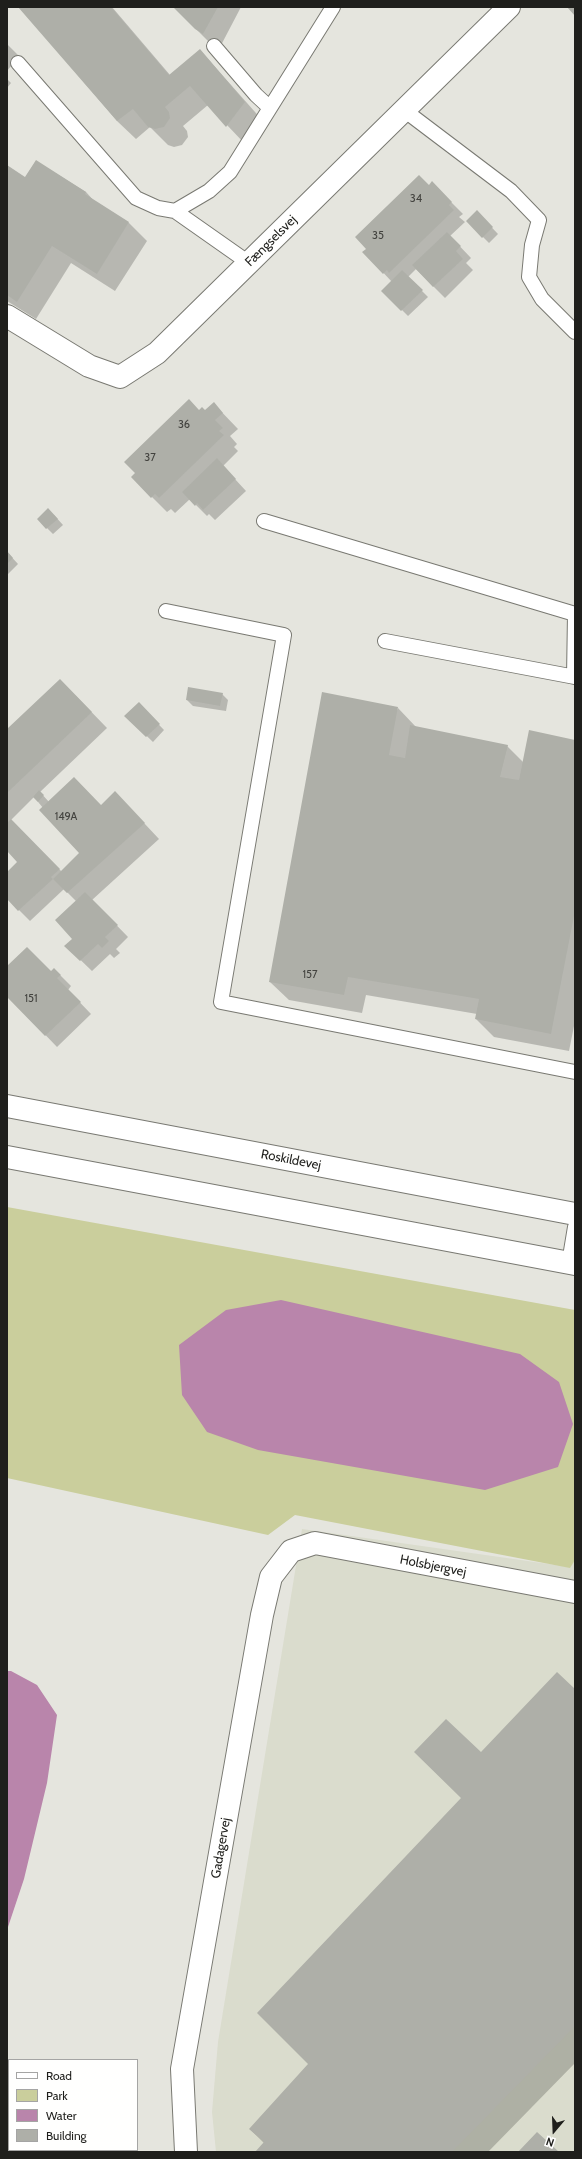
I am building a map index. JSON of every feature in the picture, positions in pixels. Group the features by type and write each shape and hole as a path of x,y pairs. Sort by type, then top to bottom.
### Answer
{"street":[{"name":"Fængselsvej","path":"7,316 89,366 120,377 157,353 509,7"},
{"name":"Roskildevej","path":"7,1106 575,1214"},
{"path":"7,1157 572,1263"},
{"name":"Holsbjergvej","path":"291,1551 315,1543 575,1592"},
{"name":"Gadagervej","path":"186,2152 182,2069 262,1615 271,1577 291,1551"}],"lane":[{"path":"176,211 209,191 230,172 333,7"},
{"path":"214,46 256,95 270,108"},
{"path":"18,62 136,198 158,208 176,211 250,262"},
{"path":"404,110 511,191 539,220 532,245 529,277 542,299 575,332"},
{"path":"264,521 575,614 574,677 385,641"},
{"path":"166,611 284,635 221,1002 575,1072"},
{"path":"572,1263 575,1227"}],"shaded area":[{"path":"302,1529 570,1567 575,1559 575,2152 216,2152 212,2112 218,2042"}],"green space":[{"path":"7,1207 575,1310 575,1560 570,1568 295,1515 268,1535 7,1478"}],"water":[{"path":"281,1300 520,1354 559,1382 573,1424 558,1467 485,1490 258,1450 207,1432 182,1395 179,1345 226,1310"},
{"path":"7,1671 11,1671 37,1685 57,1715 47,1783 24,1879 7,1930"}],"building":[{"path":"18,7 111,7 169,75 200,49 245,102 226,127 190,86 165,107 169,112 170,118 164,127 155,129 148,127 133,109 117,121"},
{"path":"173,7 218,7 203,34 195,29"},
{"path":"567,7 575,7 575,16"},
{"path":"36,160 129,222 97,274 52,246 17,302 7,295 7,165 25,177"},
{"path":"419,175 429,185 432,181 452,202 449,205 454,210 389,273 387,270 383,274 362,252 366,249 355,237"},
{"path":"477,210 493,227 482,238 466,221"},
{"path":"447,232 461,246 456,251 463,259 433,287 412,265"},
{"path":"402,270 423,290 401,311 381,291"},
{"path":"189,399 199,410 202,407 205,410 214,402 223,413 215,420 223,428 219,431 224,435 159,498 155,494 151,498 131,477 135,473 124,462"},
{"path":"217,458 236,479 203,510 197,503 195,506 182,492"},
{"path":"48,508 58,519 46,529 37,519"},
{"path":"7,551 13,558 7,564"},
{"path":"60,679 92,712 7,793 7,729"},
{"path":"188,687 223,693 220,706 186,700"},
{"path":"322,692 398,707 389,755 405,758 410,725 508,745 500,777 519,780 529,730 575,740 575,911 551,1034 475,1019 479,999 348,977 344,995 269,982"},
{"path":"139,702 160,724 146,737 124,716"},
{"path":"74,777 101,805 115,791 145,823 67,893 53,879 79,853 39,810"},
{"path":"39,790 44,795 38,802 33,797"},
{"path":"11,819 60,869 51,877 53,879 18,911 7,899 7,872 17,862 7,851 7,823"},
{"path":"85,892 118,925 105,937 109,941 102,948 98,944 80,961 64,946 72,939 55,920"},
{"path":"27,947 51,971 54,968 61,975 57,978 81,1002 45,1036 7,997 7,966"},
{"path":"557,1672 575,1689 575,2026 452,2152 255,2152 264,2142 249,2129 308,2064 257,2013 461,1798 414,1752 446,1719 481,1752"},
{"path":"537,2132 559,2152 518,2152"}]}
